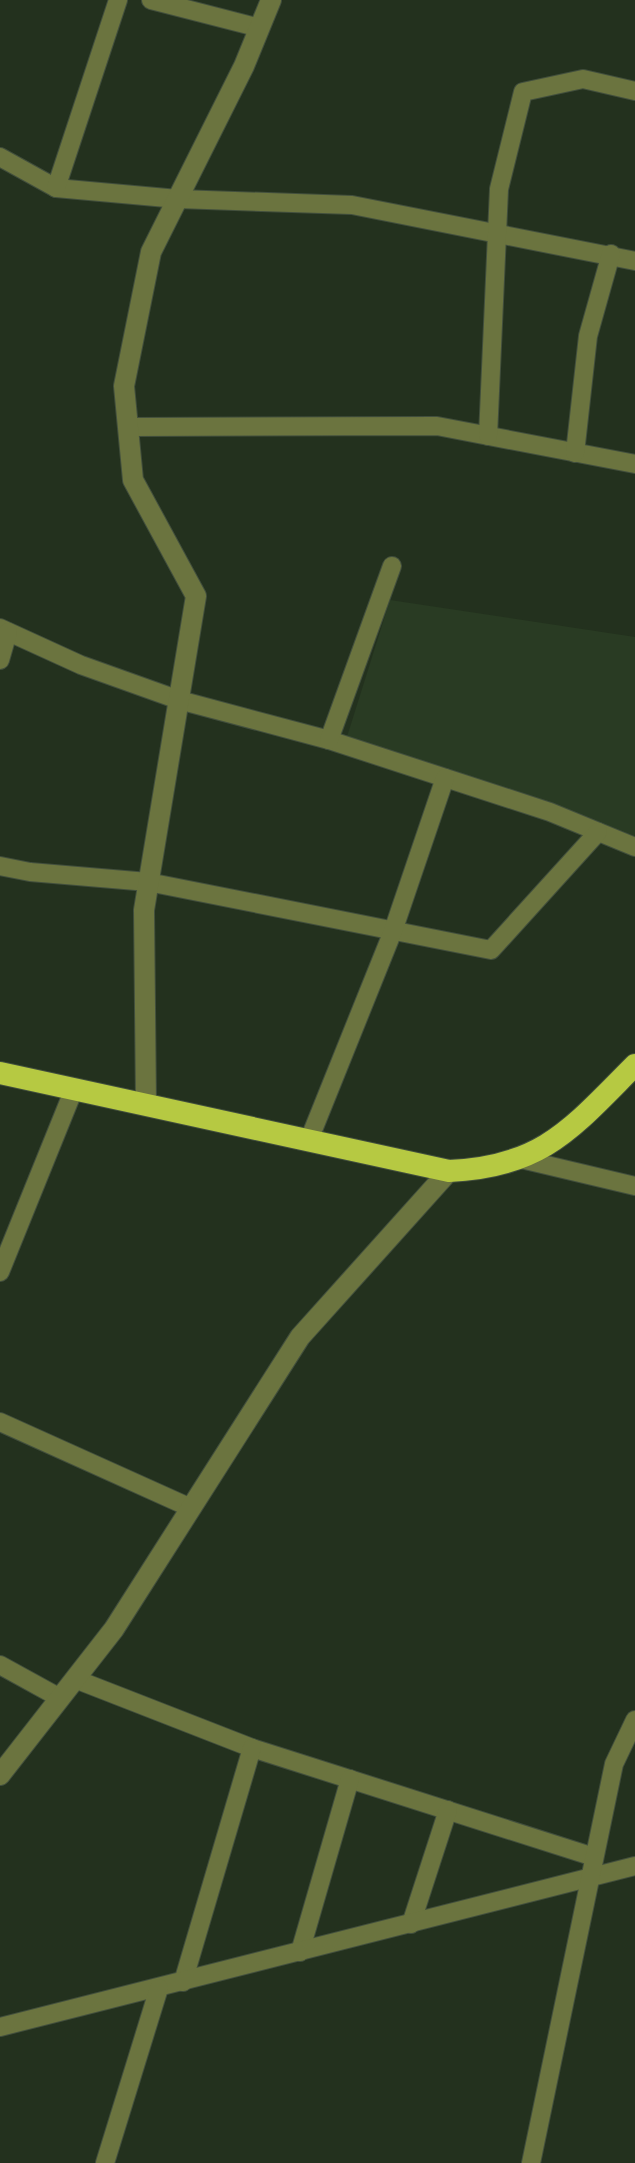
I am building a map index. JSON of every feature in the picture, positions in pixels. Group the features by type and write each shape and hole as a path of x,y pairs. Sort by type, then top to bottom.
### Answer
{"highway":[{"path":"0,1073 449,1171 486,1169 521,1159 570,1130 635,1065"}],"street":[{"path":"56,188 118,0"},
{"path":"151,0 260,28"},
{"path":"146,1105 144,910 196,596 133,480 124,386 151,252 271,0"},
{"path":"488,436 499,189 523,92 583,79 635,91"},
{"path":"0,157 56,188 178,199 352,205 635,261"},
{"path":"575,453 588,336 611,254"},
{"path":"128,427 437,426 635,464"},
{"path":"329,740 392,566"},
{"path":"0,660 4,630 81,665 179,700 329,740 445,778 635,847"},
{"path":"309,1140 393,931 445,778"},
{"path":"0,866 30,872 148,882 491,950 598,832"},
{"path":"0,1272 4,1250 74,1089"},
{"path":"521,1159 635,1186"},
{"path":"0,1775 114,1629 300,1337 449,1171"},
{"path":"0,1422 191,1508"},
{"path":"0,1665 60,1698"},
{"path":"75,1679 252,1748 594,1857"},
{"path":"531,2163 614,1764 635,1720"},
{"path":"183,1982 252,1748"},
{"path":"300,1952 350,1779"},
{"path":"411,1924 448,1810"},
{"path":"0,2027 635,1866"},
{"path":"105,2163 159,1988"}],"shaded area":[{"path":"390,600 635,637 635,839 345,743"}]}
